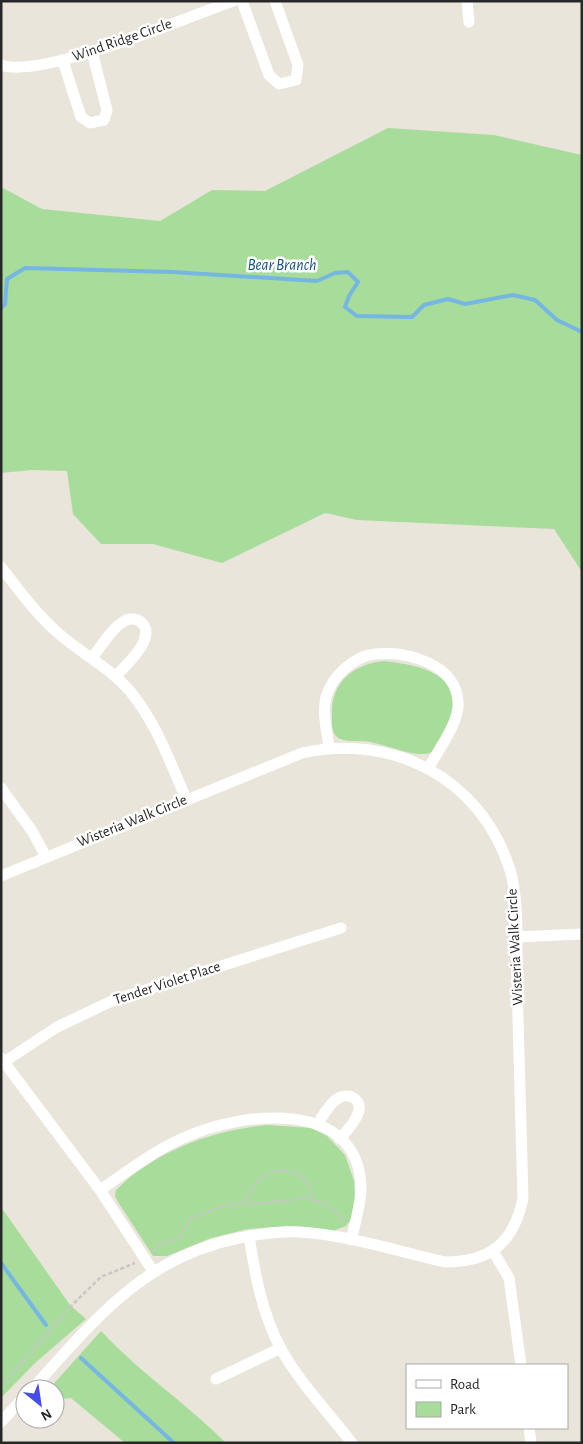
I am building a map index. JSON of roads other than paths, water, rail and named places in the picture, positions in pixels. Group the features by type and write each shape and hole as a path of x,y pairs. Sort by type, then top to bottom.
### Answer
{"street":[{"name":"Wind Ridge Circle","path":"5,67 31,68 63,61 232,1"},
{"path":"242,1 269,76 279,84 296,80 298,65 276,1"},
{"path":"467,1 469,22"},
{"path":"63,61 81,117 90,123 104,120 107,110 92,52"},
{"path":"1,567 44,620 116,676 146,713 160,738 186,799"},
{"path":"92,658 121,622 129,619 138,620 144,625 147,633 145,643 116,676"},
{"path":"329,747 325,699 331,685 340,674 349,665 374,654 405,656 429,663 443,671 451,680 456,690 458,715 428,767"},
{"name":"Wisteria Walk Circle","path":"1,876 278,761 329,747 380,750 428,767 466,797 493,834 510,871 513,887 523,1198 513,1231 493,1251 465,1262 445,1262 351,1240 299,1232 248,1236 220,1241 194,1250 153,1271 126,1290 88,1326 41,1379"},
{"path":"1,788 32,831 46,857"},
{"name":"Tender Violet Place","path":"3,1060 57,1028 114,1000 341,928"},
{"path":"516,937 582,934"},
{"path":"3,1060 100,1190 153,1271"},
{"path":"318,1124 336,1100 343,1096 351,1096 356,1100 359,1108 358,1117 340,1139"},
{"path":"100,1190 161,1149 189,1135 217,1126 250,1120 302,1119 318,1124 340,1139 353,1157 361,1187 351,1240"},
{"path":"248,1236 264,1307 281,1348 313,1396 352,1443"},
{"path":"493,1251 510,1278 521,1364"},
{"path":"216,1379 281,1348"},
{"path":"1,1422 15,1407"},
{"path":"529,1429 530,1443"}],"waterway":[{"name":"Bear Branch","path":"1,308 5,304 7,279 25,268 172,272 317,281 335,273 348,272 358,282 349,296 345,307 357,316 412,317 424,305 448,299 465,304 513,295 535,300 557,320 582,332"},
{"path":"1,1263 46,1325"},
{"path":"81,1358 174,1443"}]}
